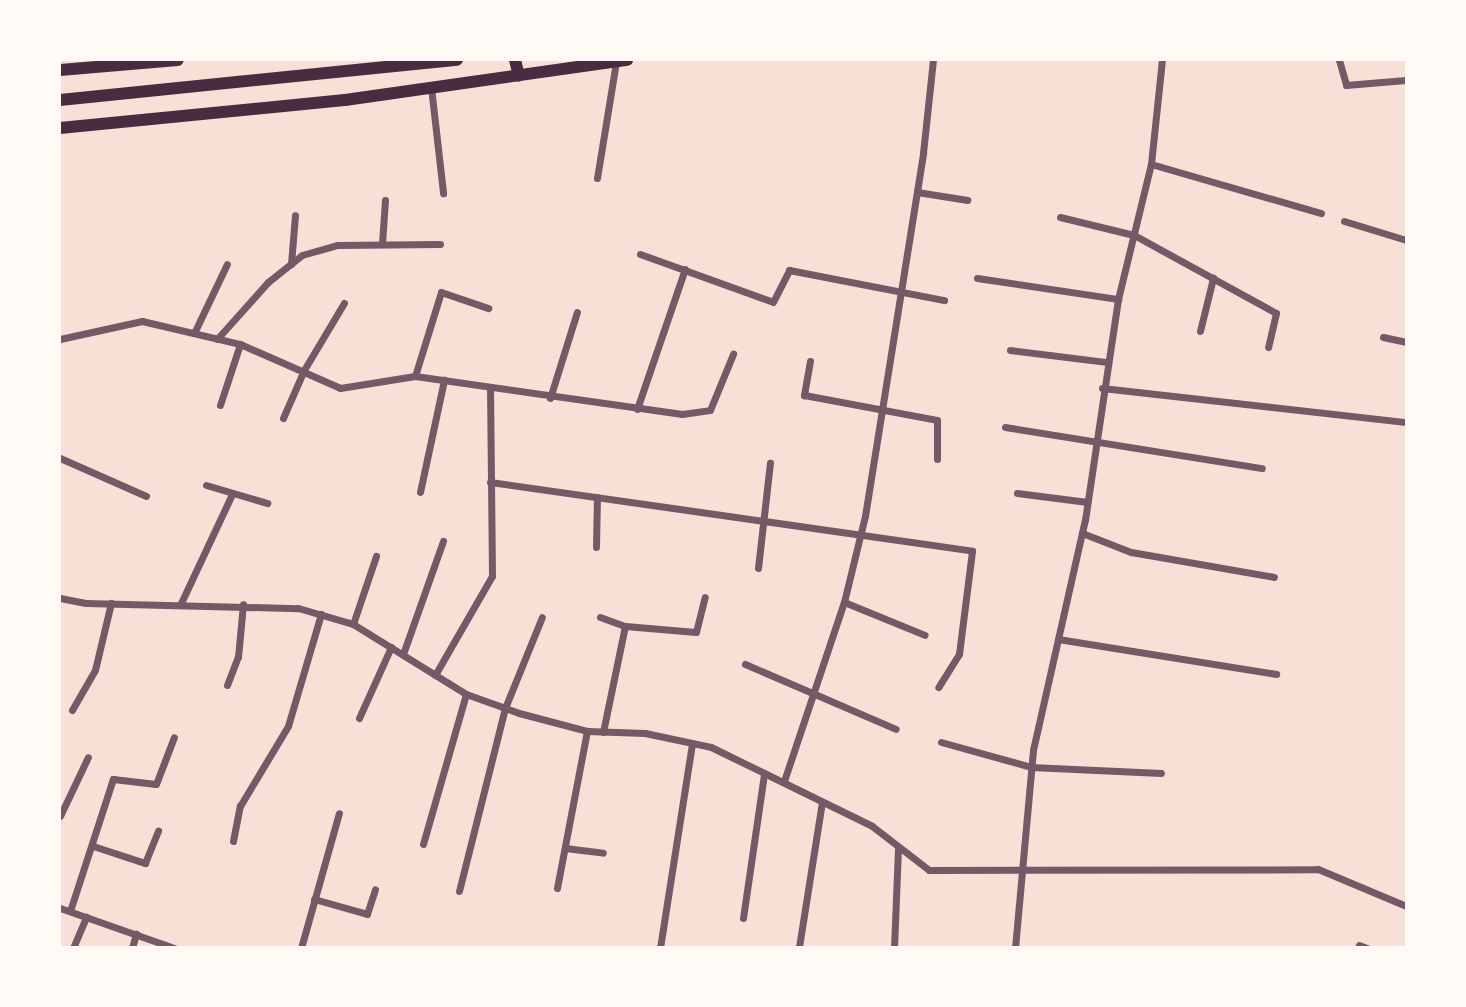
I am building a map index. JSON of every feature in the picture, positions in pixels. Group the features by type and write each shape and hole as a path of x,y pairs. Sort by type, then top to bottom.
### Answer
{"highway":[{"path":"60,70 178,60"},
{"path":"60,100 340,74 457,60"},
{"path":"515,60 519,76"},
{"path":"60,128 345,100 621,61"},
{"path":"340,74 345,100"}],"street":[{"path":"784,781 844,602 861,532 917,192 933,60"},
{"path":"1015,947 1031,766 1082,533 1102,388 1118,299 1152,164 1162,60"},
{"path":"1339,60 1346,85 1406,80"},
{"path":"597,177 621,61"},
{"path":"431,87 443,193"},
{"path":"1152,164 1321,212"},
{"path":"917,192 967,200"},
{"path":"382,244 385,200"},
{"path":"291,264 295,215"},
{"path":"1060,216 1134,234 1276,313 1268,348"},
{"path":"1344,221 1406,240"},
{"path":"217,339 268,282 302,255 338,245 440,244"},
{"path":"640,254 773,302 789,270 944,300"},
{"path":"195,331 227,264"},
{"path":"637,409 685,269"},
{"path":"977,278 1118,299"},
{"path":"1200,331 1213,278"},
{"path":"415,376 441,292 488,308"},
{"path":"283,418 304,370 344,303"},
{"path":"550,397 578,312"},
{"path":"60,339 142,321 195,331 240,344 340,388 415,376 682,414 710,410 733,354"},
{"path":"1383,337 1406,342"},
{"path":"219,405 240,344"},
{"path":"1010,350 1107,362"},
{"path":"810,361 804,395 883,407 937,419 937,458"},
{"path":"420,492 444,380"},
{"path":"435,675 492,576 490,388"},
{"path":"1102,388 1406,422"},
{"path":"1005,427 1262,468"},
{"path":"60,458 146,496"},
{"path":"758,568 770,463"},
{"path":"490,482 861,532 919,547 972,551 959,654 938,687"},
{"path":"206,485 267,503"},
{"path":"1017,493 1087,502"},
{"path":"181,603 232,494"},
{"path":"596,547 597,497"},
{"path":"1082,533 1131,552 1274,577"},
{"path":"403,654 443,541"},
{"path":"353,624 376,556"},
{"path":"600,617 625,626 696,632 705,597"},
{"path":"60,598 111,603 243,604 298,608 353,624 466,694 505,708 587,731 645,733 711,747 872,826 898,850 929,870 1318,869 1406,906"},
{"path":"844,602 925,635"},
{"path":"72,710 95,670 111,603"},
{"path":"227,685 238,657 243,604"},
{"path":"233,841 240,806 288,726 321,614"},
{"path":"459,891 505,708 542,617"},
{"path":"603,732 625,626"},
{"path":"1058,639 1276,674"},
{"path":"359,718 391,647"},
{"path":"745,664 896,729"},
{"path":"423,844 466,694"},
{"path":"557,888 587,731"},
{"path":"70,911 113,779 156,784 174,737"},
{"path":"941,742 1031,766 1161,773"},
{"path":"660,947 692,743"},
{"path":"60,816 88,757"},
{"path":"743,918 764,774"},
{"path":"799,947 822,802"},
{"path":"301,947 338,813"},
{"path":"93,846 145,863 158,830"},
{"path":"565,848 603,853"},
{"path":"894,947 898,850"},
{"path":"314,899 367,914 375,889"},
{"path":"60,908 174,947"},
{"path":"73,947 86,917"},
{"path":"132,947 136,934"}]}
